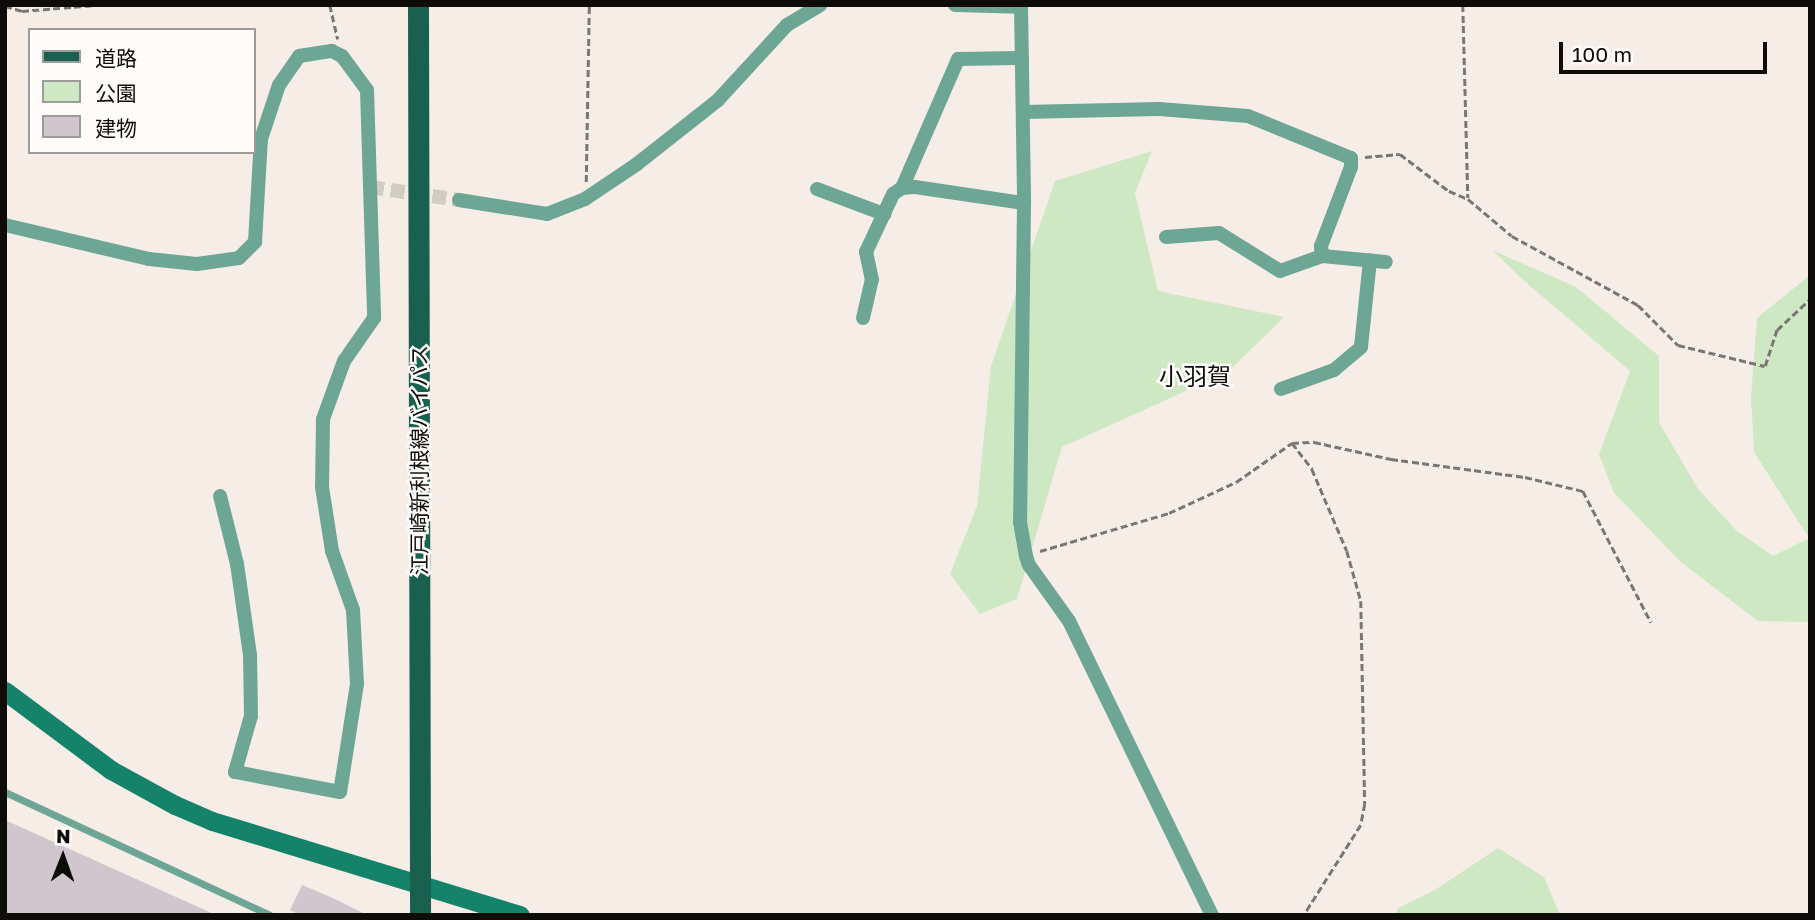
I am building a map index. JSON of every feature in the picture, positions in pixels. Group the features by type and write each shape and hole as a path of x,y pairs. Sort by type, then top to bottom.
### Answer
{"main road":[{"name":"江戸崎新利根線バイパス","path":"418,5 420,915"}],"street":[{"path":"459,201 547,214 585,200 637,164 718,100 787,25 820,5"},
{"path":"955,5 1021,6 1024,203 1020,522 1028,565 1069,621 1212,915"},
{"path":"5,225 149,259 197,264 239,258 255,242 261,139 279,85 299,56 332,51 342,56 367,90 374,318 344,361 323,419 322,487 332,551 353,610 357,684 340,792 235,772 251,716 250,655 237,564 220,496"},
{"path":"902,188 958,59 1022,58"},
{"path":"1023,112 1159,109 1248,116 1351,158 1351,167 1321,246 1322,256"},
{"path":"863,318 872,280 866,252 893,194 902,188 915,187 1024,203"},
{"path":"817,189 884,214"},
{"path":"1166,237 1219,233 1280,271 1322,256 1386,262"},
{"path":"1281,389 1334,370 1361,347 1370,260"},
{"path":"5,691 111,770 175,806 212,821 520,915"}],"lane":[{"path":"5,792 271,915"}],"path":[{"path":"5,6 22,10 96,5"},
{"path":"330,5 342,56"},
{"path":"585,200 589,5"},
{"path":"1463,5 1468,199"},
{"path":"1351,158 1400,154 1449,191 1468,199 1513,236 1637,305 1678,345 1765,366 1777,330 1810,299"},
{"path":"1026,556 1169,513 1236,482 1292,443 1314,442 1391,459 1525,477 1583,491 1651,622"},
{"path":"1292,443 1312,469 1347,551 1361,601 1365,804 1360,825 1304,915"}],"green space":[{"path":"1152,151 1135,193 1158,291 1284,317 1228,372 1062,447 1017,599 980,614 950,574 977,506 991,366 1055,181"},
{"path":"1492,250 1576,287 1659,356 1659,422 1698,489 1737,531 1773,556 1809,538 1754,452 1751,397 1757,318 1810,275 1810,622 1758,621 1682,563 1614,493 1599,454 1630,371"},
{"path":"1498,848 1544,877 1560,915 1395,915 1398,908 1435,890"}],"building":[{"path":"5,820 165,892 216,915 5,915"},
{"path":"302,885 367,915 300,915 290,910"}],"tunnel":[{"path":"370,187 459,200"}],"district":[{"name":"小羽賀","path":"1195,376"}]}
